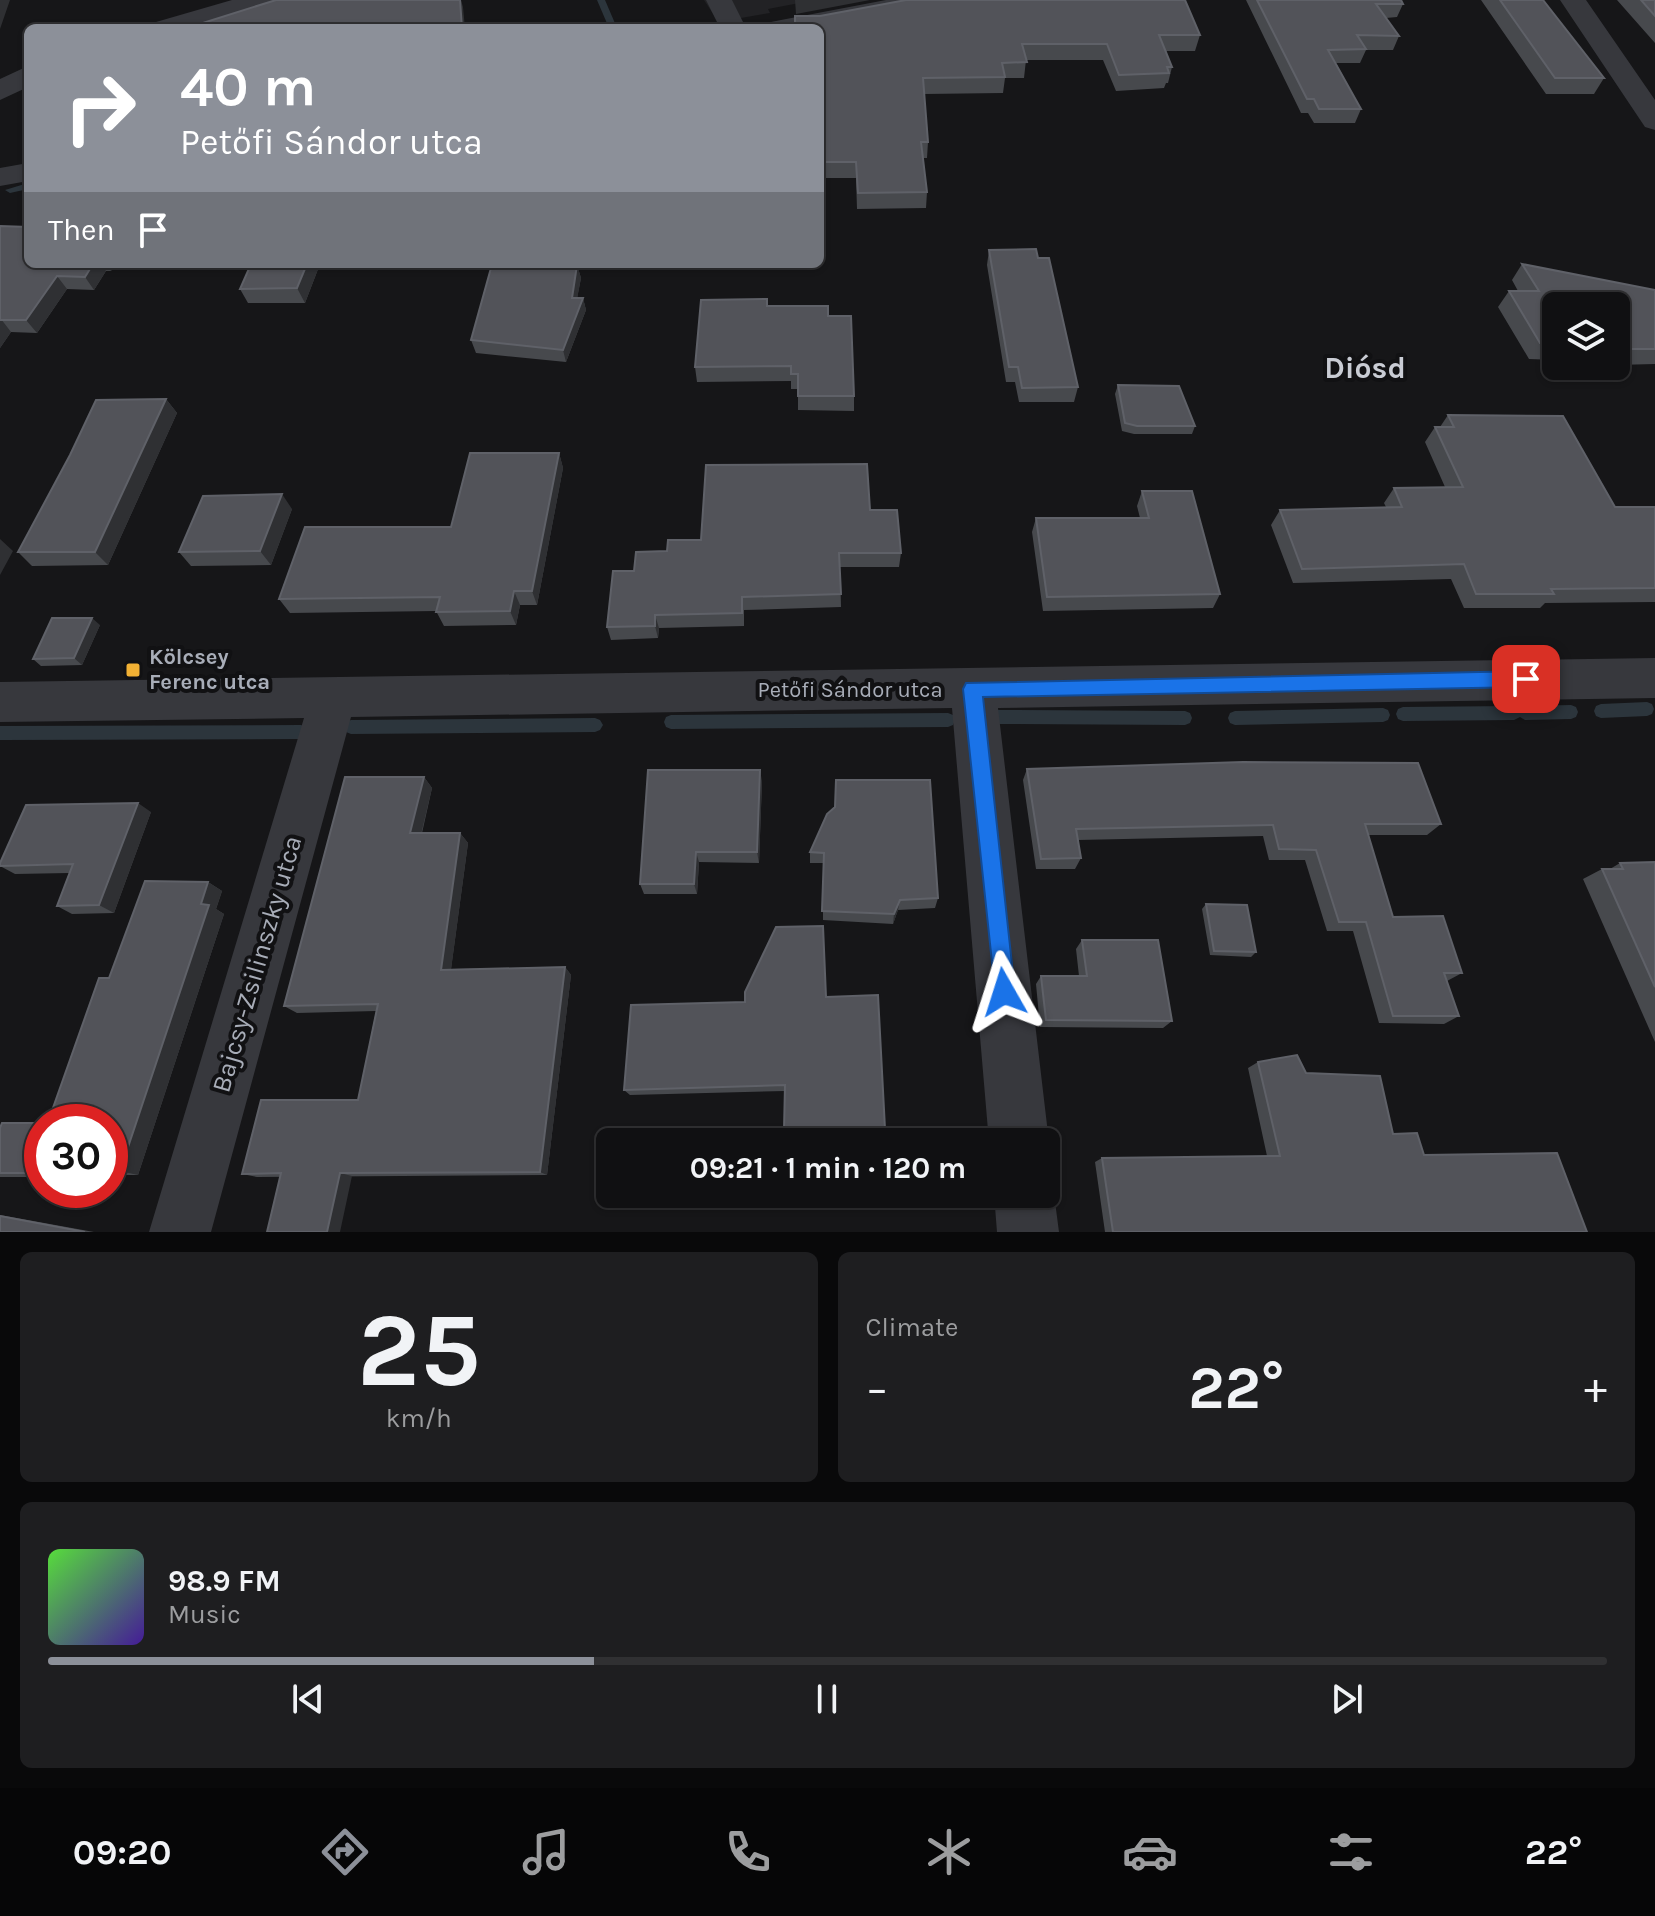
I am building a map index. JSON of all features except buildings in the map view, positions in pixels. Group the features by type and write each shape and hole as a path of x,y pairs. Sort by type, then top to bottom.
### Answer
{"street":[{"path":"179,24 260,0"},
{"path":"719,0 731,24"},
{"path":"802,24 927,0"},
{"path":"1573,0 1655,121"},
{"path":"0,72 24,67"},
{"path":"0,91 24,77"},
{"path":"0,177 24,173"},
{"name":"Petőfi Sándor utca","path":"0,702 1655,678"},
{"path":"973,689 1018,1128"},
{"name":"Bajcsy-Zsilinszky utca","path":"180,1232 334,695"},
{"path":"1025,1208 1028,1232"}],"shaded area":[{"path":"704,0 815,0 768,9 770,13 720,24"}],"waterway":[{"path":"601,0 611,24"},
{"path":"10,190 24,187"},
{"path":"1601,711 1647,709"},
{"path":"1525,713 1571,712"},
{"path":"1403,714 1514,713"},
{"path":"1235,718 1383,715"},
{"path":"997,717 1185,718"},
{"path":"671,722 948,720"},
{"path":"351,727 595,725"},
{"path":"0,733 301,732"}],"place":[{"name":"Kölcsey Ferenc utca","path":"133,670"}],"district":[{"name":"Diósd","path":"1365,368"}],"route":[{"path":"1004,992 973,689 1526,679"}]}
